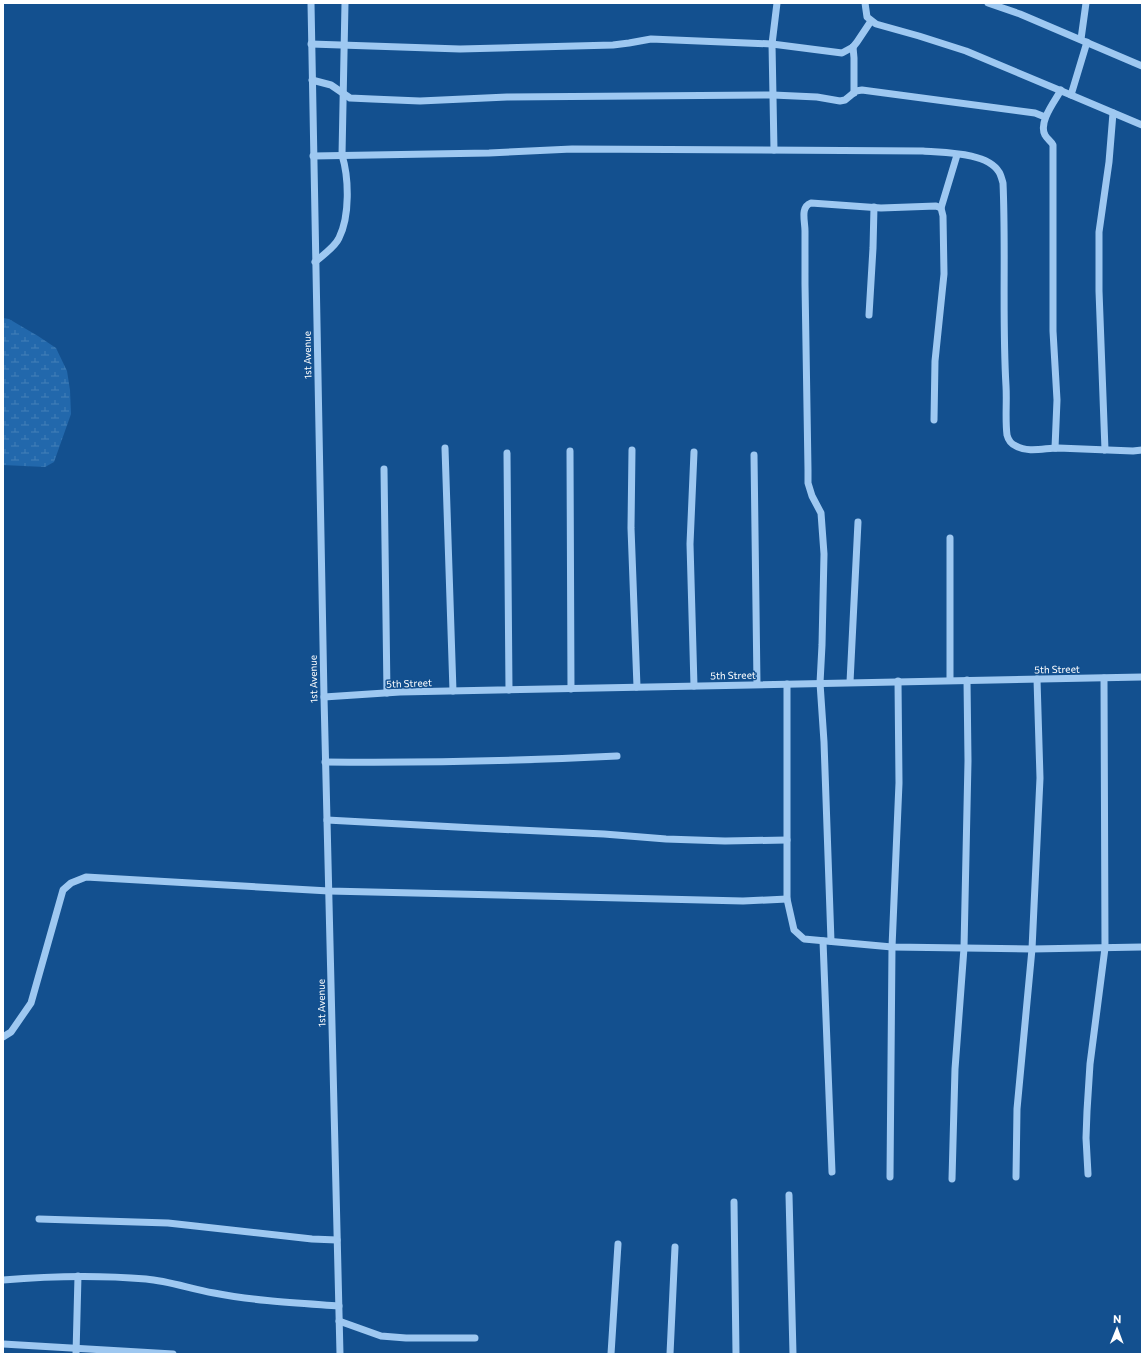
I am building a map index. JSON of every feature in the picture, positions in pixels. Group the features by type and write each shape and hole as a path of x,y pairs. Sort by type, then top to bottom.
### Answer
{"street":[{"name":"1st Avenue","path":"311,3 325,762 340,1354"},
{"path":"315,262 339,239 346,212 346,168 342,155 345,3"},
{"path":"774,150 772,44 777,3"},
{"path":"864,3 867,16 870,21 876,24 966,51 1061,90 1142,126"},
{"path":"988,3 1020,14 1084,40 1142,66"},
{"path":"1071,95 1084,40 1086,3"},
{"path":"311,44 460,49 613,45 651,39 772,44 842,52 853,47 870,21"},
{"path":"853,47 854,93"},
{"path":"312,80 331,85 350,98 420,101 507,97 773,95 840,101 845,100 856,91 862,90 1035,113 1045,117"},
{"path":"1056,448 1057,400 1053,331 1053,145 1044,133 1043,122 1061,90"},
{"path":"1105,450 1100,320 1099,232 1109,162 1113,113"},
{"path":"313,156 489,153 572,149 923,151 975,156 995,166 1000,173 1002,183 1007,436 1016,446 1023,449 1056,448 1142,450"},
{"path":"934,420 935,361 944,274 943,216 941,208 957,155"},
{"path":"831,941 824,742 820,683 824,554 821,513 812,496 808,483 804,210 806,206 811,203 874,207 936,206 941,208"},
{"path":"868,315 873,248 874,207"},
{"path":"445,448 453,691"},
{"path":"632,450 631,528 637,687"},
{"path":"570,451 571,689"},
{"path":"694,452 690,544 694,686"},
{"path":"507,453 509,690"},
{"path":"754,455 757,684"},
{"path":"384,469 387,693"},
{"path":"850,682 858,522"},
{"path":"950,538 950,680"},
{"name":"5th Street","path":"324,697 453,691 1142,677"},
{"path":"1088,1174 1086,1138 1090,1064 1104,948 1104,678"},
{"path":"1016,1177 1017,1109 1032,949 1040,778 1037,679"},
{"path":"952,1179 955,1069 964,948 968,761 967,680"},
{"path":"890,1176 892,947 899,783 898,681"},
{"path":"787,684 787,899 794,930 804,940 892,947 1032,949 1142,947"},
{"path":"325,762 402,763 545,760 617,756"},
{"path":"327,820 459,828 604,834 666,839 724,841 787,840"},
{"path":"3,1037 11,1032 31,1003 63,890 70,883 86,877 329,890 742,901 787,899"},
{"path":"823,941 832,1172"},
{"path":"789,1195 793,1354"},
{"path":"734,1202 736,1354"},
{"path":"39,1219 168,1223 312,1239 337,1240"},
{"path":"611,1354 618,1244"},
{"path":"670,1354 675,1247"},
{"path":"3,1280 78,1276 147,1279 213,1293 251,1299 339,1306"},
{"path":"76,1351 78,1276"},
{"path":"339,1321 381,1336 406,1338 475,1338"},
{"path":"3,1344 76,1351 173,1354"}],"green space":[{"path":"3,318 9,319 56,348 67,371 70,390 71,414 54,462 45,467 3,465"}]}
